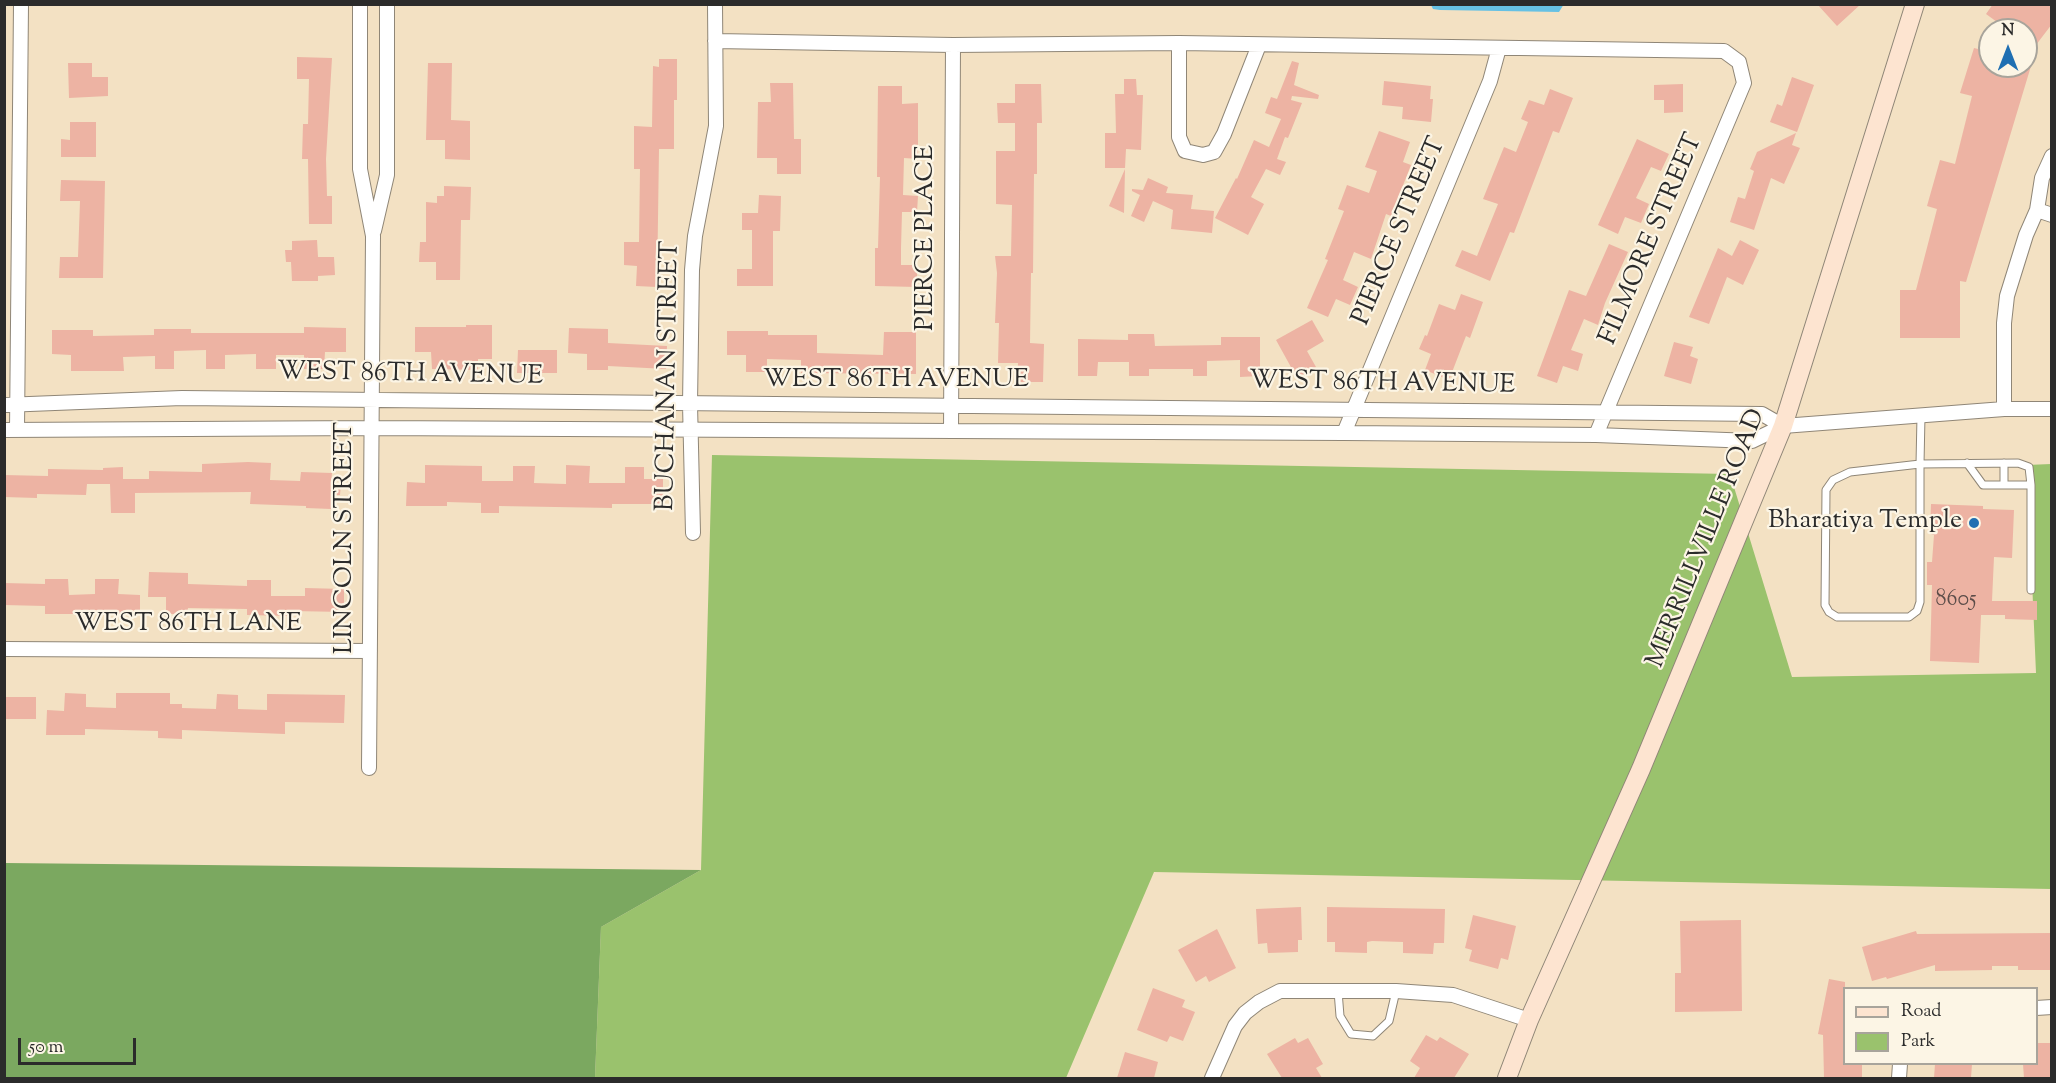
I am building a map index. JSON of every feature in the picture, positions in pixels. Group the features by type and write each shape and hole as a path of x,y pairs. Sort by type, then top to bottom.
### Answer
{"street":[{"path":"11,429 21,4"},
{"name":"LINCOLN STREET","path":"360,4 360,169 373,236 369,768"},
{"name":"LINCOLN STREET","path":"373,236 387,175 387,4"},
{"name":"BUCHANAN STREET","path":"693,533 690,404 692,270 694,236 716,126 715,4"},
{"name":"MERRILLVILLE ROAD","path":"1507,1078 1529,1020 1641,769 1783,426 1915,4"},
{"path":"715,41 953,45 1179,43 1499,48"},
{"path":"1179,43 1179,137 1185,151 1203,156 1214,152 1224,134 1259,45"},
{"name":"PIERCE PLACE","path":"951,431 953,45"},
{"name":"FILMORE STREET","path":"1499,48 1724,51 1739,62 1744,82 1596,435"},
{"name":"PIERCE STREET","path":"1344,433 1490,81 1499,48"},
{"path":"2004,409 2004,323 2007,296 2026,234 2037,210 2042,178 2052,156"},
{"path":"2037,210 2052,215"},
{"name":"WEST 86TH AVENUE","path":"11,405 182,398 1354,409 1762,414 1783,426"},
{"name":"WEST 86TH AVENUE","path":"11,429 371,428 1344,433 1596,435 1752,441 1783,426 2004,409 2052,409"},
{"name":"WEST 86TH LANE","path":"4,649 370,651"},
{"path":"1212,1078 1235,1026 1245,1013 1259,1002 1280,991 1396,991 1453,994 1529,1020"}],"lane":[{"path":"1921,416 1920,464 1920,602 1917,610 1909,617 1837,617 1829,612 1825,605 1827,490 1833,480 1850,472 1920,464 2018,463 2029,467 2031,590"},
{"path":"1967,463 1983,486 2031,485"},
{"path":"2004,463 2004,486"},
{"path":"1338,991 1340,1016 1351,1034 1373,1036 1389,1021 1396,991"}],"green space":[{"path":"712,455 1730,474 1792,677 2036,673 2027,465 2051,464 2051,889 1154,872 1066,1078 595,1078 601,927 701,870"},
{"path":"5,863 701,870 601,927 595,1078 5,1078"}],"water":[{"path":"1564,4 1559,12 1440,10 1433,9 1431,5"}],"building":[{"path":"1817,4 1861,4 1837,26"},
{"path":"1993,4 2052,4 2052,24 2038,42 2038,18 1992,18 1986,14"},
{"path":"1974,48 1978,49 1978,78 2027,78 1966,282 1960,281 1960,338 1900,338 1900,290 1916,290 1937,209 1927,206 1940,160 1955,164 1972,96 1960,93"},
{"path":"297,57 332,58 326,159 327,196 332,196 332,224 309,224 308,159 302,159 303,124 308,124 309,79 297,79"},
{"path":"659,59 677,59 674,149 659,149 657,287 636,286 637,266 624,265 624,242 639,242 640,169 634,169 634,126 652,127 653,66 659,67"},
{"path":"1292,61 1299,63 1294,85 1319,95 1318,99 1292,96 1291,100 1302,103 1277,159 1286,162 1280,175 1266,169 1251,197 1264,204 1248,235 1215,218 1237,179 1254,140 1269,147 1281,119 1265,113 1271,97 1277,99"},
{"path":"68,63 92,63 92,77 108,77 108,96 69,98"},
{"path":"428,63 452,63 451,120 470,121 470,160 445,159 445,140 426,140"},
{"path":"1792,77 1814,85 1797,132 1770,122 1777,104 1782,106"},
{"path":"1124,79 1136,79 1137,95 1143,95 1141,150 1126,149 1125,168 1105,168 1105,133 1116,133 1115,94 1124,94"},
{"path":"1384,81 1431,86 1430,99 1433,99 1431,122 1402,119 1403,107 1382,105"},
{"path":"770,83 793,83 794,139 801,139 801,174 777,174 777,158 757,158 758,102 771,102"},
{"path":"1015,84 1041,84 1042,123 1037,123 1037,174 1034,174 1030,343 1044,344 1043,382 1017,382 1018,363 998,363 999,323 995,323 997,273 995,256 1011,256 1012,205 996,204 996,151 1015,151 1015,123 998,123 997,103 1015,103"},
{"path":"1683,84 1683,112 1664,113 1664,100 1654,100 1654,85"},
{"path":"878,86 902,86 902,104 918,103 918,159 904,158 903,195 918,196 917,212 902,212 901,248 901,265 917,265 917,287 875,286 880,177 877,177"},
{"path":"1550,89 1573,98 1559,133 1553,131 1514,233 1510,232 1490,281 1455,266 1462,250 1477,256 1498,204 1483,199 1504,147 1516,152 1528,122 1521,119 1529,100 1544,105"},
{"path":"70,122 96,122 96,157 61,157 61,139 70,140"},
{"path":"1379,131 1410,142 1403,162 1411,165 1391,216 1386,214 1371,259 1354,252 1343,280 1358,287 1350,305 1336,299 1328,317 1307,308 1328,260 1325,259 1344,211 1338,209 1347,185 1369,193 1377,171 1365,167"},
{"path":"1796,133 1792,145 1800,148 1784,184 1771,178 1754,230 1730,222 1738,197 1745,199 1754,171 1750,169 1757,152"},
{"path":"1637,139 1669,154 1661,171 1651,167 1636,198 1649,204 1641,223 1625,217 1618,234 1598,225"},
{"path":"1125,169 1124,213 1109,206"},
{"path":"1148,178 1168,187 1166,193 1193,195 1191,209 1214,211 1212,233 1171,229 1173,210 1153,201 1144,222 1131,216 1140,195 1132,189 1143,190"},
{"path":"61,180 105,181 103,278 59,278 60,257 78,257 80,201 60,201"},
{"path":"444,186 471,187 470,220 461,220 460,280 436,280 436,262 419,262 420,242 426,242 426,202 437,203 437,196 444,196"},
{"path":"759,195 781,196 780,231 773,231 773,286 737,286 737,269 752,269 752,230 742,230 742,213 758,213"},
{"path":"317,240 318,257 334,257 335,275 318,276 318,281 292,281 291,262 286,262 285,250 292,250 292,241"},
{"path":"1740,240 1759,250 1743,285 1727,277 1709,324 1689,317 1718,248 1732,256"},
{"path":"1609,244 1628,252 1605,303 1598,325 1584,319 1571,350 1583,354 1578,371 1563,366 1557,383 1537,376 1569,290 1586,296"},
{"path":"1461,294 1483,302 1470,338 1466,336 1449,380 1425,370 1431,354 1419,349 1425,335 1427,336 1439,304 1455,310"},
{"path":"1312,320 1324,341 1307,351 1316,367 1297,378 1276,340"},
{"path":"466,325 492,325 492,359 478,359 478,370 432,369 431,352 415,352 415,327 466,327"},
{"path":"304,327 346,328 346,352 325,352 324,369 304,369 304,355 276,355 276,369 256,369 256,354 225,355 225,369 206,369 206,350 174,351 174,369 155,369 155,356 123,357 124,371 71,371 71,355 52,354 52,330 93,330 93,336 154,335 154,329 191,329 191,333 304,333"},
{"path":"569,328 608,329 608,343 667,346 666,369 608,366 608,370 587,370 587,354 568,353"},
{"path":"727,331 768,331 768,335 817,335 817,353 883,355 884,332 916,332 916,374 801,373 801,360 767,359 767,372 746,372 746,355 727,355"},
{"path":"1128,334 1154,334 1155,346 1221,345 1221,337 1260,337 1260,376 1240,377 1240,360 1207,361 1207,376 1193,376 1193,369 1149,369 1149,376 1129,376 1129,362 1098,362 1097,376 1078,376 1078,339 1128,340"},
{"path":"1674,342 1693,347 1690,356 1698,359 1691,384 1664,376"},
{"path":"518,350 557,350 557,373 517,373"},
{"path":"271,463 270,480 300,481 301,472 332,473 331,483 341,483 340,495 331,495 331,509 250,504 251,492 135,493 135,513 111,513 110,484 87,484 86,495 37,494 37,498 4,497 4,475 48,476 48,469 103,470 103,468 123,467 123,479 149,479 149,471 202,472 202,464"},
{"path":"425,465 482,466 482,481 513,481 513,466 535,466 534,483 566,484 566,465 590,466 589,483 625,483 625,467 644,467 644,479 663,479 663,504 612,504 612,508 499,506 499,513 481,513 481,503 447,502 447,506 406,506 407,482 425,483"},
{"path":"1931,504 2014,510 2012,558 1994,557 1992,601 2037,601 2037,620 2005,619 2005,615 1981,615 1979,663 1930,661 1932,585 1927,585 1927,562 1932,562 1934,535 1930,534"},
{"path":"149,572 188,573 188,584 247,586 247,580 271,580 271,596 305,596 305,588 344,589 344,612 292,611 292,616 247,615 247,609 188,608 187,614 166,614 166,597 148,597"},
{"path":"45,579 68,579 69,595 95,594 95,579 119,579 118,594 140,595 140,614 45,614 45,606 4,605 4,583 45,584"},
{"path":"65,693 86,694 86,707 116,708 116,693 170,693 170,704 182,704 182,708 216,709 217,694 238,695 238,709 267,710 267,694 345,695 344,723 285,722 285,734 182,730 182,739 158,738 158,731 85,729 85,735 46,735 47,710 64,711"},
{"path":"4,697 36,697 36,719 4,719"},
{"path":"1301,907 1302,940 1298,940 1298,952 1268,953 1267,943 1258,944 1256,909"},
{"path":"1327,907 1445,909 1444,943 1434,943 1433,954 1403,953 1403,942 1372,941 1367,942 1367,953 1335,952 1335,942 1327,942"},
{"path":"1473,915 1516,926 1508,960 1501,958 1498,969 1469,961 1472,950 1465,948"},
{"path":"1741,920 1742,1011 1675,1012 1675,973 1681,973 1680,921"},
{"path":"1217,929 1236,968 1209,982 1206,976 1196,982 1178,950"},
{"path":"1916,931 1917,934 2052,933 2052,970 2018,970 2018,966 1992,966 1992,970 1935,971 1935,965 1872,981 1862,947"},
{"path":"1829,979 1845,982 1845,987 1843,987 1843,1065 1862,1065 1862,1078 1824,1078 1823,1035 1818,1034"},
{"path":"1153,988 1185,1000 1182,1007 1195,1012 1183,1041 1170,1036 1167,1042 1137,1030"},
{"path":"1426,1035 1437,1041 1440,1037 1469,1054 1454,1078 1414,1078 1420,1068 1410,1061"},
{"path":"1295,1038 1298,1043 1308,1038 1323,1064 1316,1068 1322,1078 1282,1078 1267,1054"},
{"path":"2038,1043 2052,1043 2052,1078 2024,1078 2023,1065 2038,1065"},
{"path":"1125,1052 1158,1062 1154,1078 1117,1078"},
{"path":"1935,1065 1972,1065 1971,1078 1934,1078"}],"place":[{"name":"Bharatiya Temple","path":"1974,523"}]}
